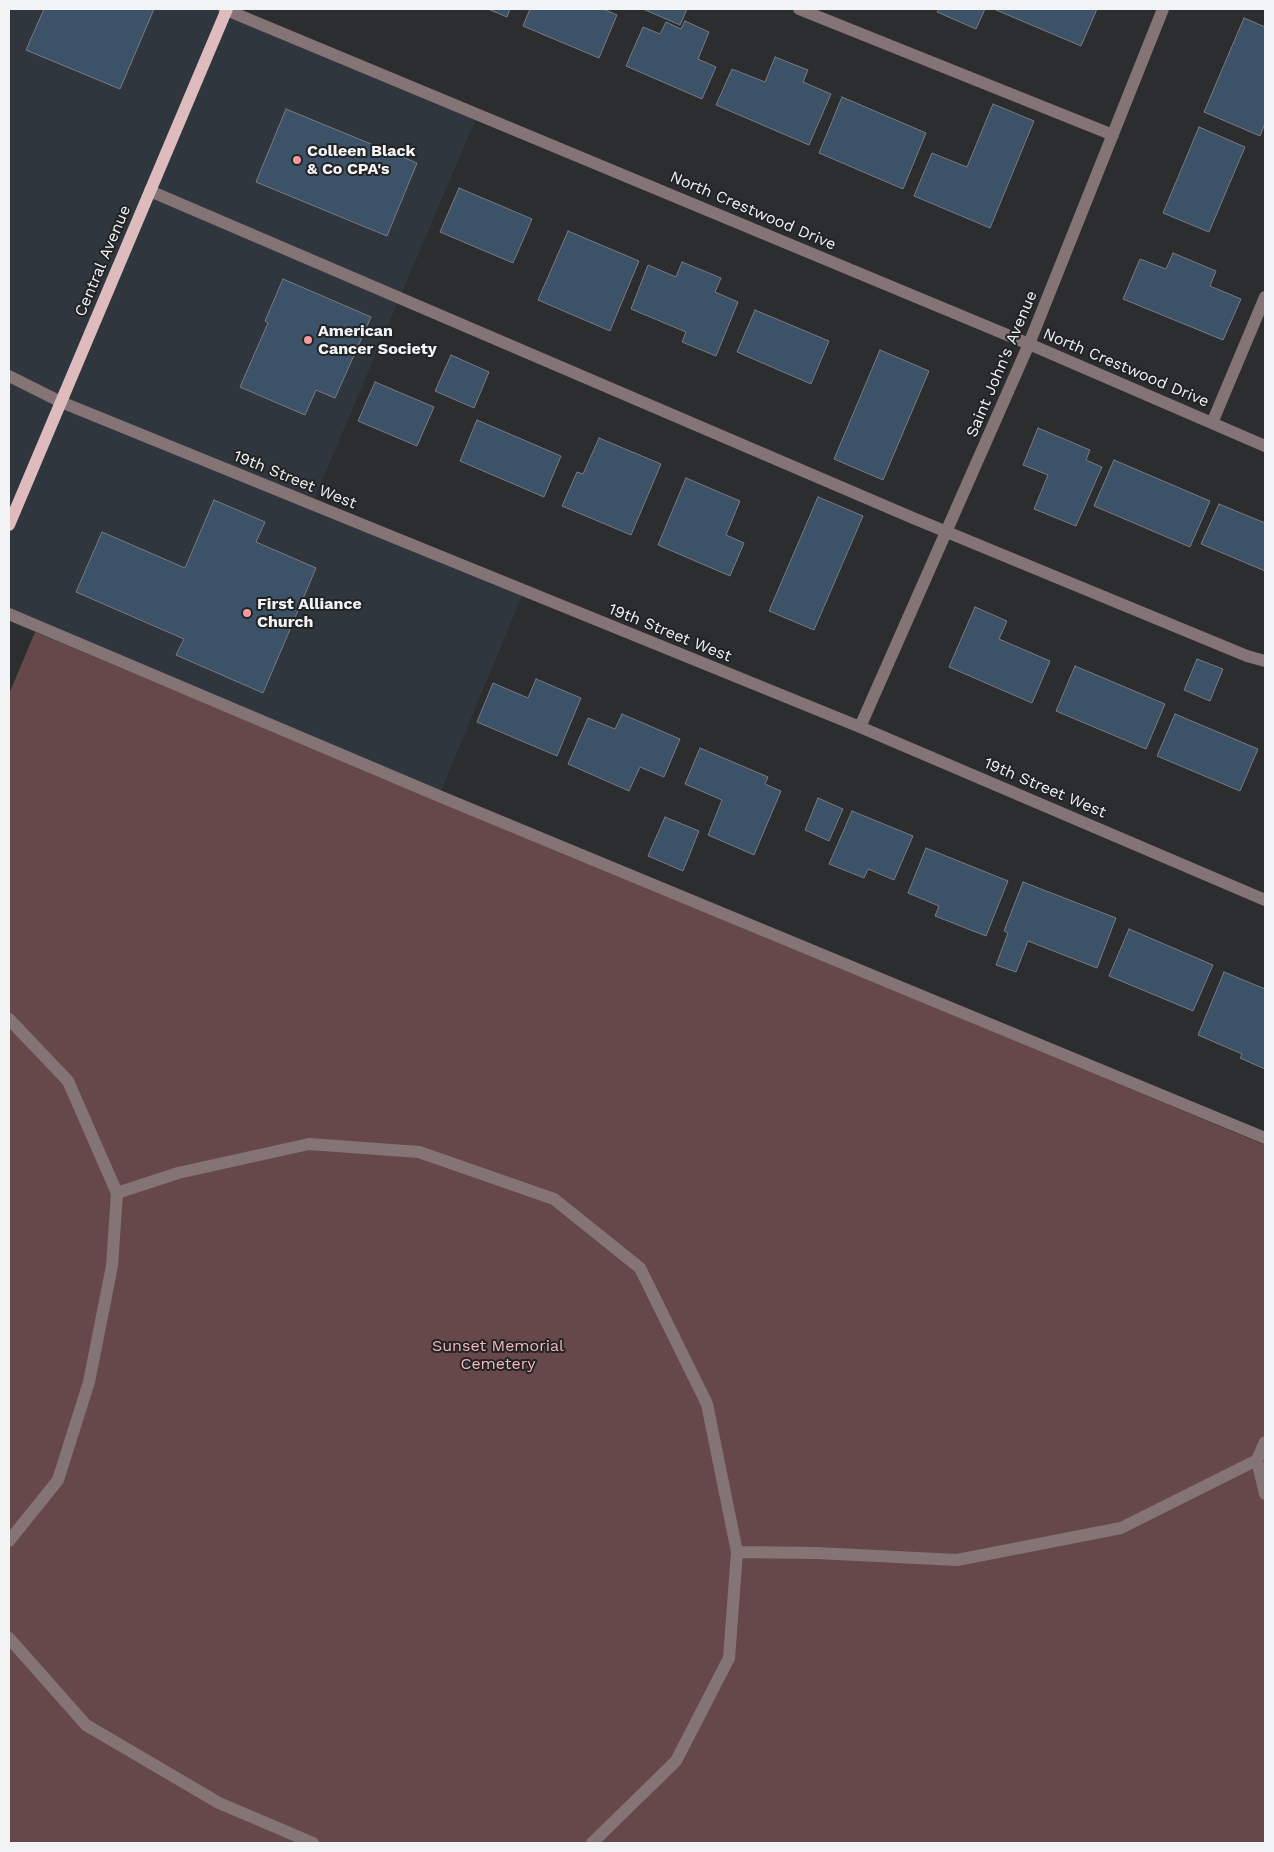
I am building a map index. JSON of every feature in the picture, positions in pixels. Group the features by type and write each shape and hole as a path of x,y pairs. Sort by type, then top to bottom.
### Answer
{"main road":[{"name":"Central Avenue","path":"9,525 226,9"}],"street":[{"name":"North Crestwood Drive","path":"226,9 1029,344 1265,446"},
{"path":"799,9 1113,135"},
{"name":"Saint John's Avenue","path":"860,728 1029,344 1163,9"},
{"path":"150,191 946,532 1247,656 1265,661"},
{"path":"1212,423 1265,297"},
{"name":"19th Street West","path":"9,376 61,402 860,728 1265,900"},
{"path":"9,614 439,796 1265,1138"},
{"path":"9,1019 68,1081 117,1193 112,1266 89,1382 81,1409 58,1480 9,1541"},
{"path":"117,1193 178,1173 309,1144 420,1152 554,1198 640,1268 707,1404 737,1552 728,1658 676,1761 592,1843"},
{"path":"1265,1442 1257,1460 1265,1494"},
{"path":"737,1552 817,1553 956,1560 1121,1528 1257,1460"},
{"path":"9,1638 86,1725 219,1803 313,1843"}],"shaded area":[{"path":"9,9 218,9 478,114 312,504 524,591 439,796 9,622"}],"green space":[{"name":"Sunset Memorial Cemetery","path":"35,632 1265,1145 1265,1843 9,1843 9,694"}],"building":[{"path":"44,9 154,9 120,89 26,50"},
{"path":"488,9 510,9 507,17"},
{"path":"530,9 603,9 617,15 599,58 523,26"},
{"path":"643,9 687,9 680,25"},
{"path":"939,9 985,9 976,29 937,12"},
{"path":"997,9 1097,9 1081,46"},
{"path":"1244,18 1265,27 1265,123 1260,136 1204,112"},
{"path":"685,21 709,32 698,59 716,67 702,99 626,66 643,27 660,34 666,22 681,29"},
{"path":"775,57 808,70 803,82 831,94 809,145 716,105 732,69 765,82"},
{"path":"842,97 926,133 903,189 819,153"},
{"path":"993,104 1034,121 990,228 914,196 932,153 967,167"},
{"path":"286,109 417,163 387,236 256,182"},
{"path":"1199,127 1245,147 1209,232 1163,213"},
{"path":"459,188 532,219 513,263 440,232"},
{"path":"568,231 639,261 610,331 538,300"},
{"path":"1173,253 1216,271 1210,286 1241,299 1223,340 1123,299 1140,259 1166,269"},
{"path":"682,262 721,278 715,292 738,302 716,356 682,342 686,332 631,309 648,265 676,277"},
{"path":"283,279 371,317 335,398 316,390 305,415 240,387 268,323 265,321"},
{"path":"755,310 829,341 811,384 737,352"},
{"path":"880,350 929,371 883,480 834,459"},
{"path":"451,355 489,372 474,408 435,391"},
{"path":"375,382 434,407 417,446 358,421"},
{"path":"477,420 561,456 544,497 460,461"},
{"path":"1038,428 1090,450 1086,460 1102,467 1076,526 1034,509 1048,475 1023,465"},
{"path":"599,438 661,464 631,535 562,506 577,472 583,474"},
{"path":"1114,460 1210,501 1190,547 1094,506"},
{"path":"686,478 740,501 726,535 744,543 730,576 658,545"},
{"path":"818,497 863,516 814,630 769,611"},
{"path":"214,500 265,522 256,542 316,568 263,693 176,655 184,639 76,592 102,532 185,568"},
{"path":"1219,504 1265,523 1265,571 1201,544"},
{"path":"975,607 1007,621 999,639 1050,661 1032,703 949,667"},
{"path":"1197,659 1223,669 1210,701 1184,690"},
{"path":"1075,666 1165,704 1146,749 1056,711"},
{"path":"536,679 581,698 557,756 477,722 493,683 528,698"},
{"path":"622,714 680,739 664,777 640,767 629,791 568,764 588,718 615,729"},
{"path":"1175,714 1258,749 1240,791 1157,756"},
{"path":"700,748 768,777 765,784 781,791 754,855 708,835 722,800 685,784"},
{"path":"818,798 843,809 829,841 805,830"},
{"path":"852,811 913,836 894,880 868,869 864,878 829,864"},
{"path":"665,817 699,831 683,871 648,856"},
{"path":"926,848 1008,881 986,936 935,916 939,906 908,893"},
{"path":"1023,882 1116,918 1097,968 1028,941 1016,972 996,965 1008,933 1004,931"},
{"path":"1129,929 1213,965 1193,1011 1109,976"},
{"path":"1224,972 1265,989 1265,1069 1240,1058 1242,1054 1198,1035"}],"place":[{"name":"Colleen Black & Co CPA's","path":"297,160"},
{"name":"American Cancer Society","path":"308,340"},
{"name":"First Alliance Church","path":"247,613"}]}
